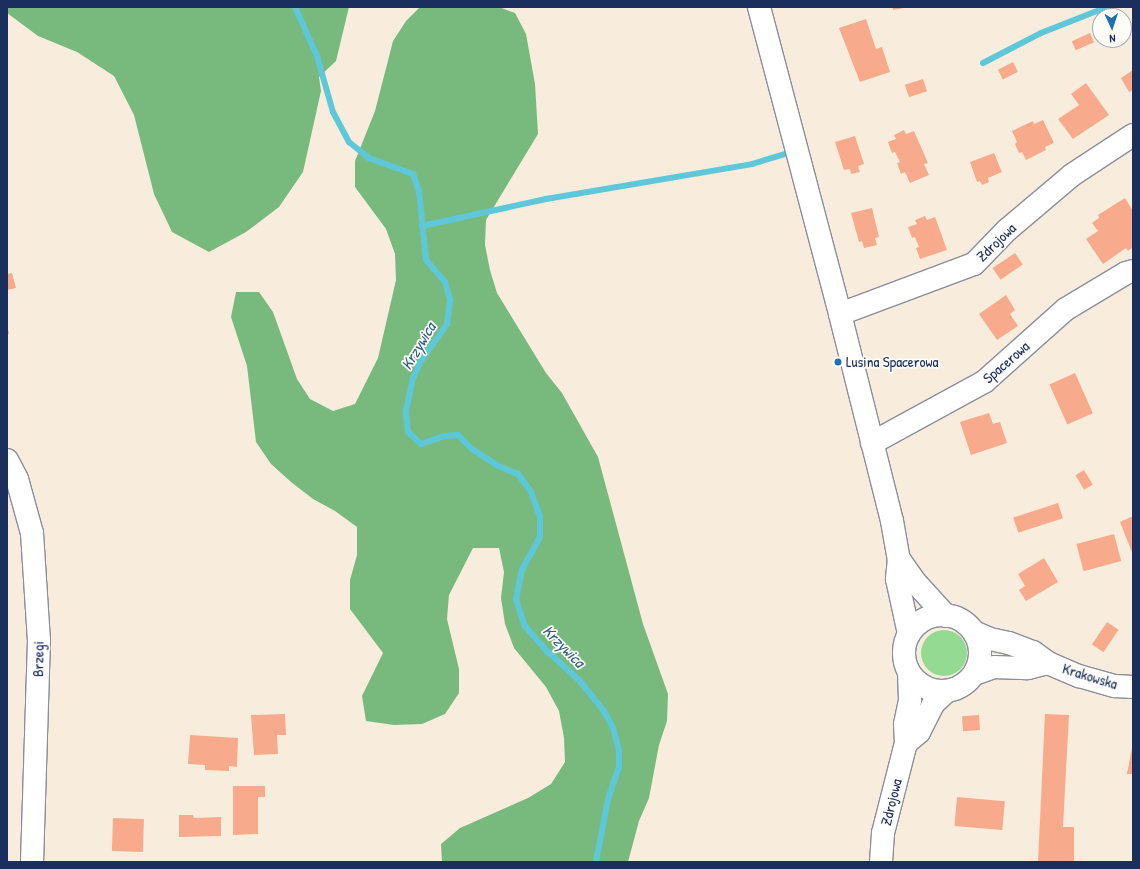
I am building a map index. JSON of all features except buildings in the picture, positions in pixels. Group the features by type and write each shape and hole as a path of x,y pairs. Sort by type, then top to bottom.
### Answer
{"street":[{"path":"758,7 840,314 872,443 899,559 897,579 910,634"},
{"name":"Zdrojowa","path":"840,314 974,264 1007,230 1072,175 1133,135"},
{"name":"Spacerowa","path":"872,443 984,382 1066,309 1126,273 1133,271"},
{"name":"Brzegi","path":"7,460 17,479 32,533 39,640 32,862"},
{"path":"899,559 915,582 946,616"},
{"path":"906,743 919,732 934,703 947,691 962,685 974,674 979,664 979,642 974,632 957,618 935,616 924,620 910,634 904,653 909,673 925,688 936,691 947,691"},
{"name":"Krakowska","path":"974,632 990,639 1009,643 1033,652 1048,663 1080,676 1115,686 1133,687"},
{"name":"Krakowska","path":"974,674 994,667 1028,668 1048,663"},
{"name":"Zdrojowa","path":"881,862 883,833 906,743 904,724 910,700 909,673"}],"green space":[{"path":"7,7 349,7 336,61 319,77 321,91 303,172 279,207 246,232 209,252 172,232 154,194 134,115 114,76 77,52 38,36 7,13"},
{"path":"420,7 499,7 515,13 526,34 535,84 538,134 486,220 485,245 490,270 497,293 546,373 562,393 598,457 643,624 668,694 667,721 659,745 649,798 639,821 628,862 442,862 441,844 460,828 528,798 551,784 565,762 564,738 559,711 546,687 514,648 505,624 501,598 504,572 499,548 473,548 449,595 447,619 459,669 459,693 445,714 422,724 394,725 366,721 362,696 383,653 350,609 350,580 357,555 357,527 335,511 313,499 291,482 271,464 256,442 247,366 231,317 236,292 259,292 273,312 297,379 310,399 333,411 355,404 378,358 396,280 395,254 386,229 355,187 355,161 375,111 393,41 406,21"},
{"path":"944,630 957,634 963,640 967,653 963,666 957,672 944,676 931,672 925,666 921,653 925,640 931,634"}],"waterway":[{"name":"Krzywica","path":"295,7 317,56 333,112 349,142 369,158 413,174 419,191 426,260 445,282 450,300 447,324 421,361 413,378 406,411 408,432 421,444 444,436 458,435 472,449 498,466 518,474 531,492 540,517 540,537 522,569 516,599 525,626 548,652 579,680 604,711 613,728 619,750 619,767 608,799 596,862"},
{"path":"983,63 1041,33 1107,7"},
{"path":"422,226 546,199 752,164 784,154"}],"place":[{"name":"Lusina Spacerowa","path":"838,362"}]}
